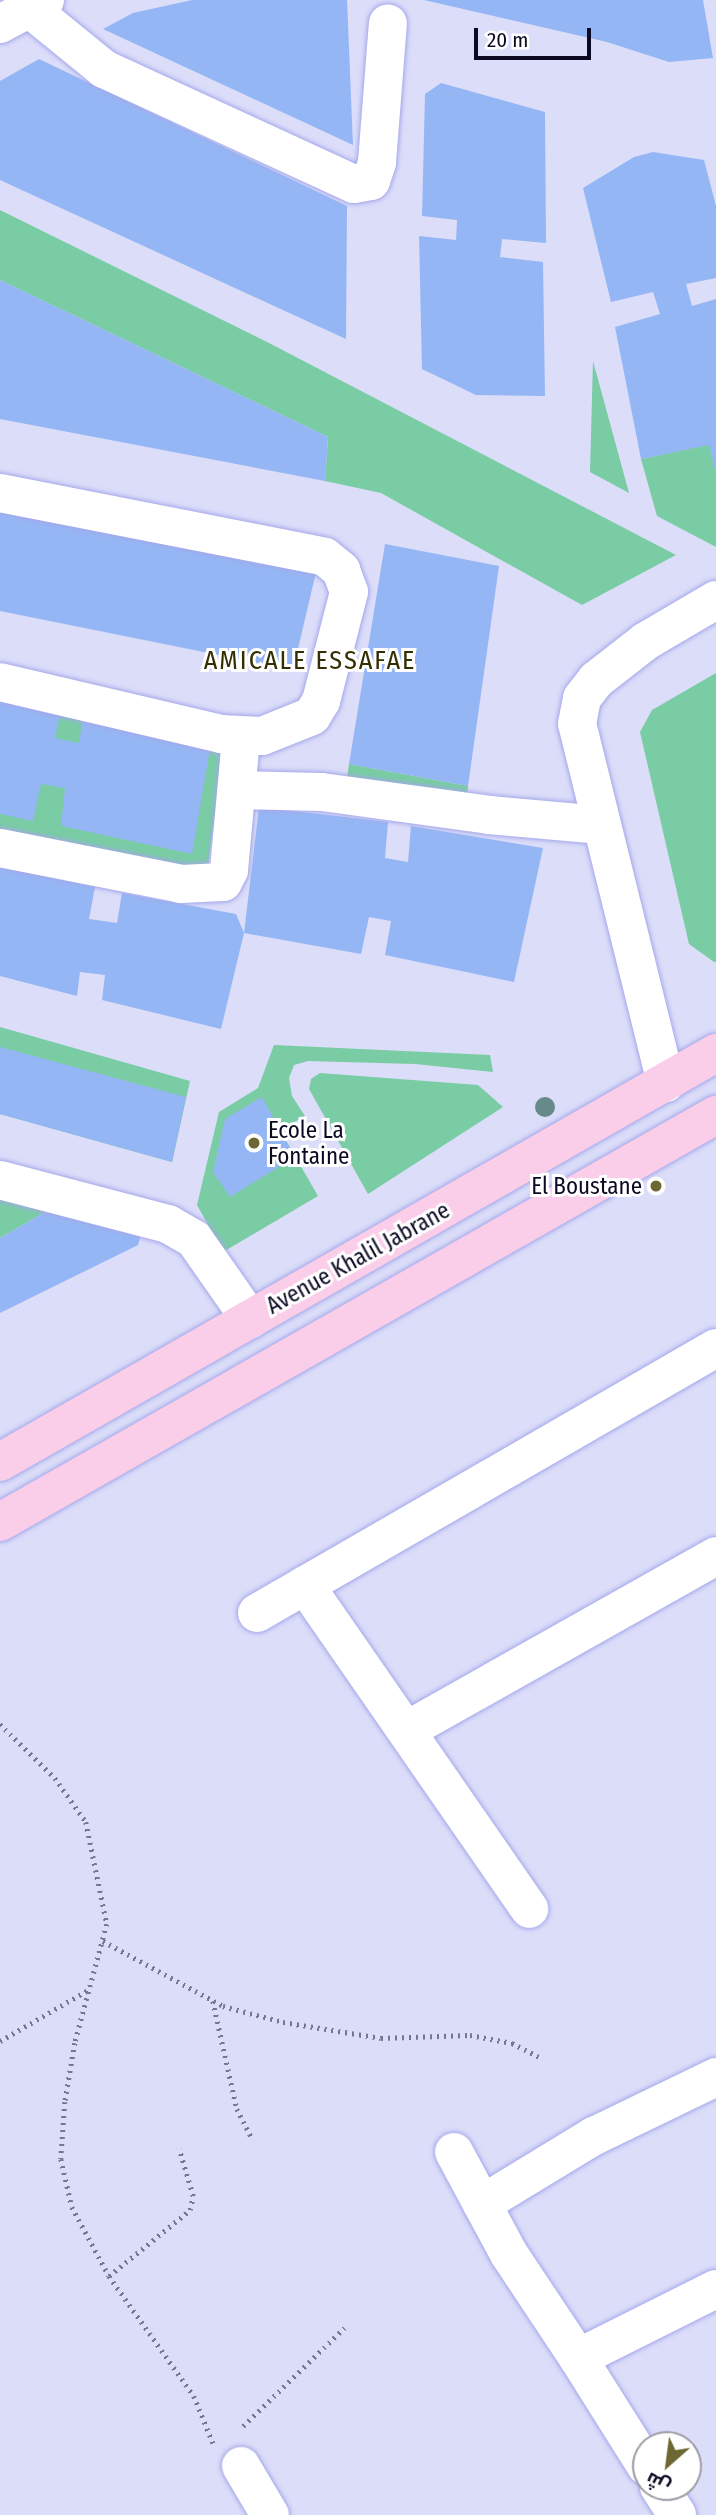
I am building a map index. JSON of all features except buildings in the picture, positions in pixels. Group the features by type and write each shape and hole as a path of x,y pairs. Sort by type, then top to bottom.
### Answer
{"main road":[{"name":"Avenue Khalil Jabrane","path":"0,1462 716,1053"},
{"path":"0,1522 716,1115"}],"street":[{"path":"25,11 104,69 354,184 371,181 377,162 388,23"},
{"path":"0,493 325,556 341,569 349,592 321,701 312,716 293,725 241,738 0,682"},
{"path":"666,1083 577,724 582,698 596,680 646,641 716,600"},
{"path":"0,848 181,884 222,882 229,870 241,738"},
{"path":"236,790 321,792 489,815 602,825"},
{"path":"0,1180 168,1224 194,1239 250,1319"},
{"path":"257,1613 716,1348"},
{"path":"409,1729 716,1556"},
{"path":"305,1585 409,1729 529,1909"},
{"path":"482,2204 594,2136 716,2077"},
{"path":"454,2152 548,2317 578,2358 632,2444"},
{"path":"578,2358 716,2290"},
{"path":"230,2447 270,2515"}],"path":[{"path":"0,1724 55,1778 86,1822 107,1924 67,2090 61,2159 72,2207 109,2276 230,2447 344,2328"},
{"path":"103,1941 213,2000 283,2022 381,2038 470,2035 512,2043 541,2058"},
{"path":"0,2041 89,1990"},
{"path":"213,2000 237,2109 252,2139"},
{"path":"109,2276 190,2210 193,2196 179,2149"}],"green space":[{"path":"0,210 269,343 676,555 582,605 381,493 325,481 328,437 0,280"},
{"path":"593,361 629,493 590,472"},
{"path":"716,443 716,547 657,516 641,459"},
{"path":"716,673 714,962 689,944 640,732 652,710"},
{"path":"0,690 225,745 208,865 202,871 0,830"},
{"path":"349,764 468,786 467,798 347,778"},
{"path":"0,1027 190,1081 172,1162 0,1114"},
{"path":"274,1045 490,1055 493,1072 415,1064 308,1061 294,1065 289,1078 292,1096 305,1116 280,1130 318,1196 223,1252 197,1205 219,1112 258,1088"},
{"path":"320,1073 478,1085 503,1107 368,1194 309,1089 311,1079"},
{"path":"0,1192 56,1206 0,1238"}],"place":[{"name":"Ecole La Fontaine","path":"254,1143"},
{"name":"El Boustane","path":"656,1186"}],"district":[{"name":"AMICALE ESSAFAE","path":"310,661"}]}
